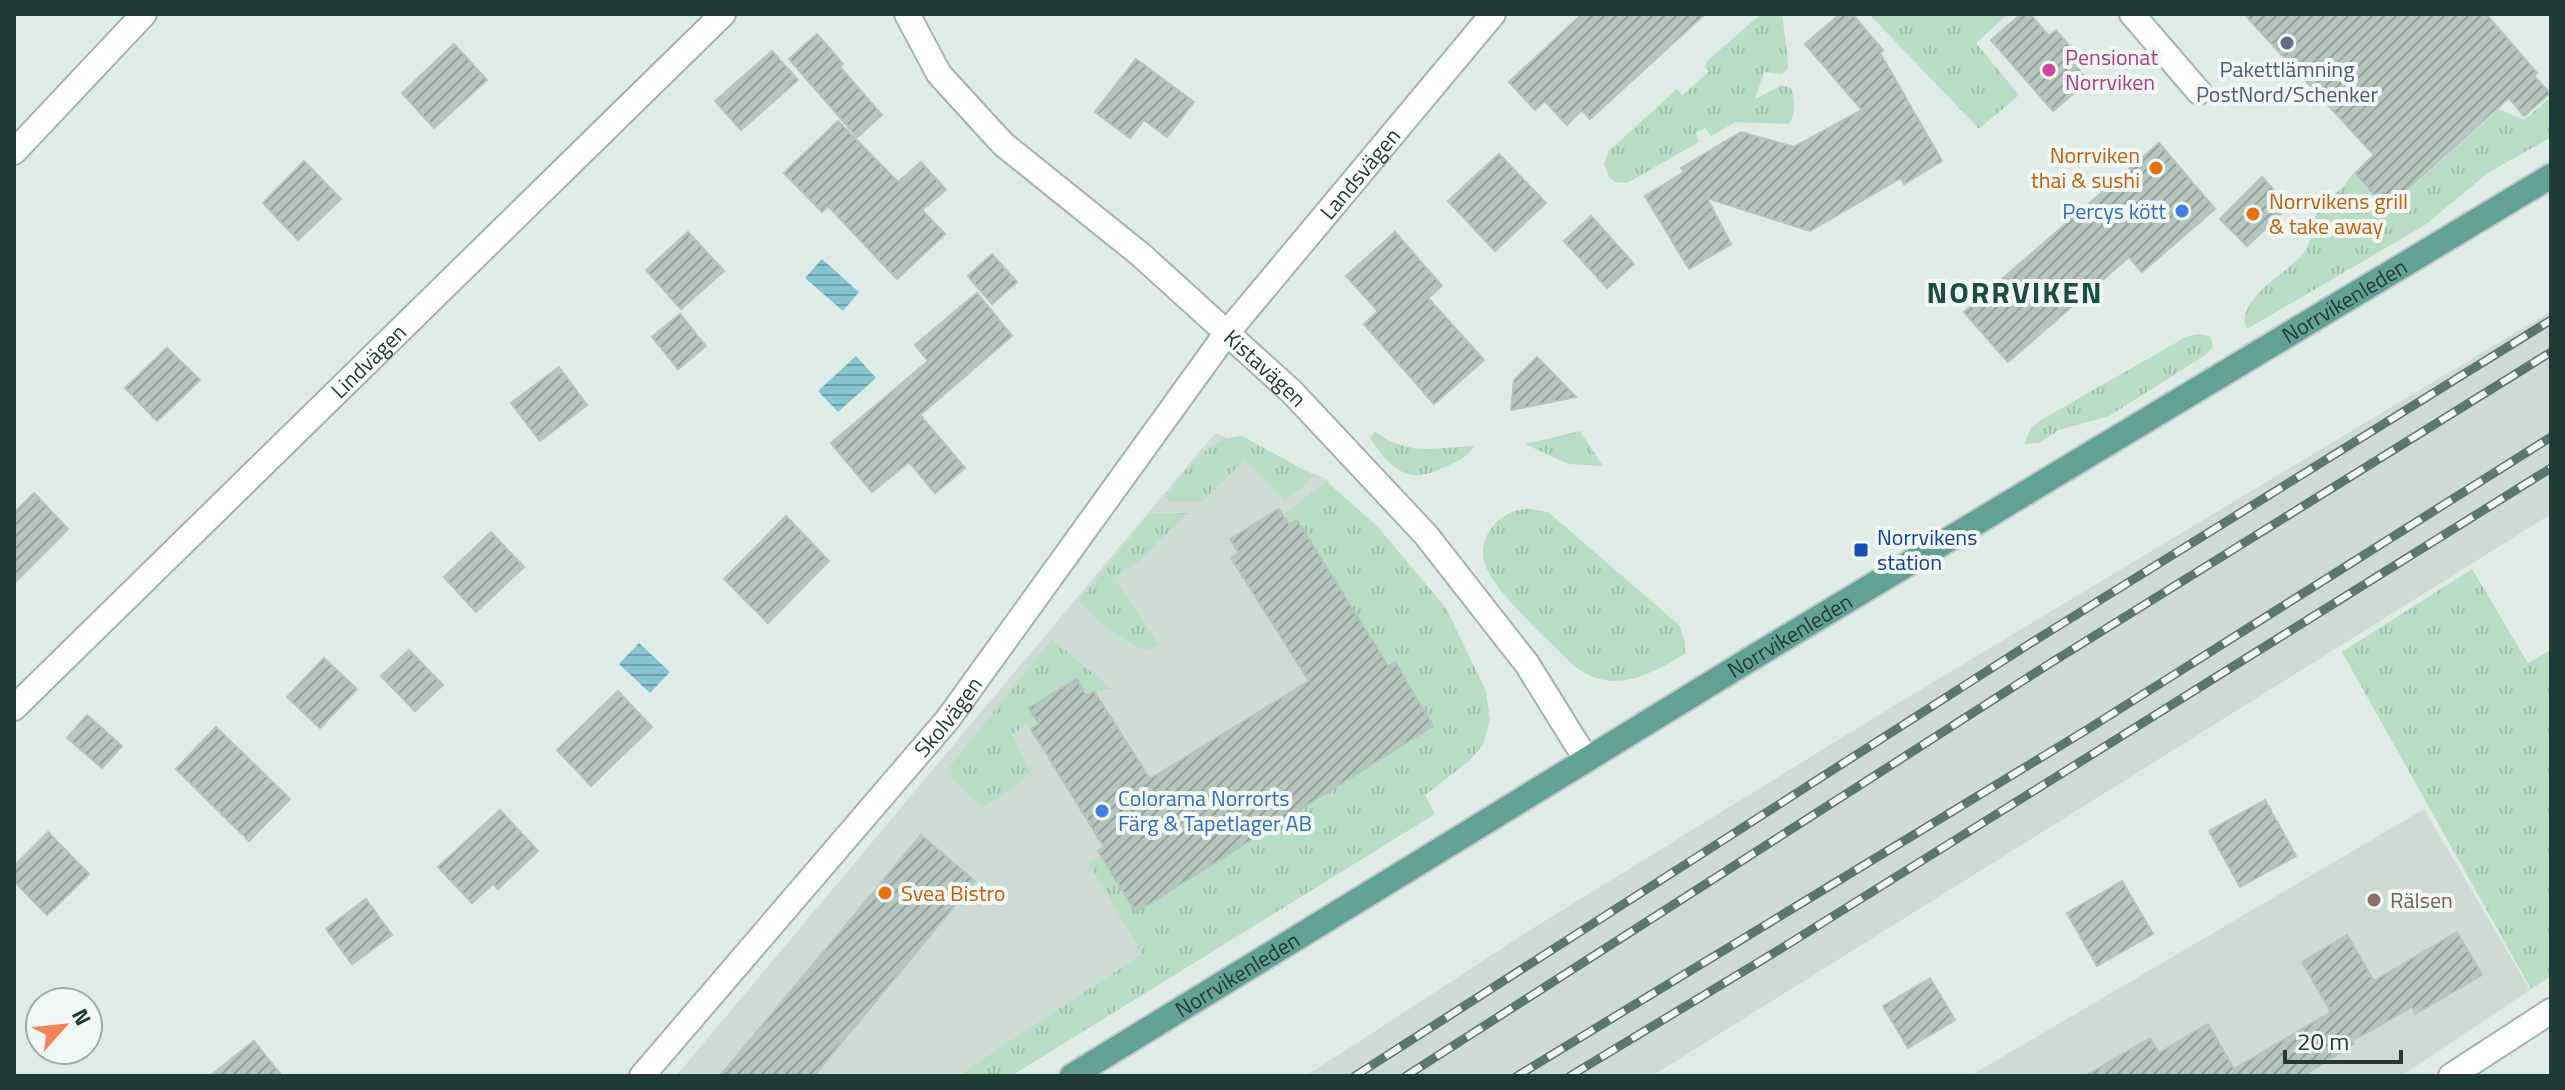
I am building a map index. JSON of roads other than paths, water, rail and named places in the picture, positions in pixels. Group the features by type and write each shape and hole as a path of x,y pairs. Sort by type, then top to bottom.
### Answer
{"main road":[{"name":"Norrvikenleden","path":"1072,1076 1586,759 2551,176"}],"street":[{"path":"14,152 144,14"},
{"name":"Lindvägen","path":"14,708 723,14"},
{"name":"Kistavägen","path":"907,14 939,74 1003,144 1141,255 1292,392 1426,535 1527,664 1586,759"},
{"name":"Landsvägen","path":"1226,334 1493,14"},
{"path":"2132,14 2199,92"},
{"name":"Skolvägen","path":"642,1076 948,719 1226,334"},
{"path":"2451,1076 2551,1011"}],"water":[{"path":"822,259 859,292 843,311 805,278"},
{"path":"856,356 876,378 838,412 818,391"},
{"path":"639,643 670,672 650,693 619,664"}],"railway":[{"path":"1355,1076 2034,641 2551,320"},
{"path":"1406,1076 2049,664 2551,352"},
{"path":"1517,1076 2088,729 2551,437"},
{"path":"1570,1076 1782,948 2551,468"}],"place":[{"name":"Pakettlämning PostNord/Schenker","path":"2287,43"},
{"name":"Pensionat Norrviken","path":"2049,70"},
{"name":"Norrviken thai & sushi","path":"2156,168"},
{"name":"Percys kött","path":"2182,211"},
{"name":"Norrvikens grill & take away","path":"2253,214"},
{"name":"Norrvikens station","path":"1861,550"},
{"name":"Colorama Norrorts Färg & Tapetlager AB","path":"1102,811"},
{"name":"Svea Bistro","path":"885,893"},
{"name":"Rälsen","path":"2374,900"}],"district":[{"name":"NORRVIKEN","path":"2015,292"}]}
